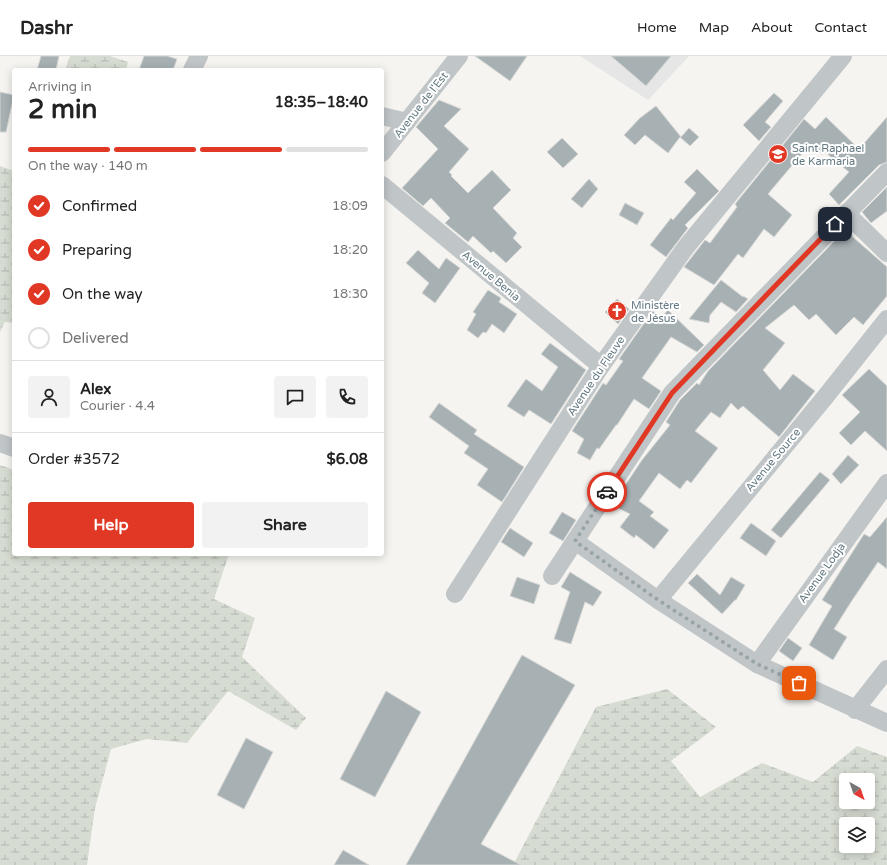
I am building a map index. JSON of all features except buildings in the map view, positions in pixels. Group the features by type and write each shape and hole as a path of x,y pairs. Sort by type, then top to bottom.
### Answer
{"street":[{"path":"193,68 199,56"},
{"name":"Avenue de l'Est","path":"384,150 459,56"},
{"name":"Avenue du Fleuve","path":"455,594 601,366 686,248 843,56"},
{"path":"384,116 406,122"},
{"path":"552,576 672,393 887,172"},
{"name":"Avenue Benia","path":"384,187 601,366"},
{"path":"846,213 887,253"},
{"name":"Avenue Source","path":"658,600 826,396 887,319"},
{"path":"0,443 12,447"},
{"name":"Avenue Lodja","path":"757,664 887,483"},
{"path":"575,541 658,600 757,664 855,710 887,723"},
{"path":"855,710 887,669"}],"shaded area":[{"path":"580,56 689,56 648,100"}],"green space":[{"path":"70,56 110,56 128,62 126,68 66,68"},
{"path":"0,166 12,170 12,323 5,322 0,332"},
{"path":"0,465 12,469 12,556 228,556 214,599 255,618 242,657 306,718 296,730 228,691 187,743 147,739 111,749 95,808 87,865 0,865"},
{"path":"667,689 716,727 671,761 700,797 762,763 813,782 857,746 887,757 887,865 513,865 596,707"}],"way so far":[{"path":"607,492 575,541 658,600 757,664 799,683"}],"place":[{"name":"Saint Raphael de Karmaria","path":"778,154"},
{"name":"Ministère de Jésus","path":"617,311"}],"route":[{"path":"607,492 672,393 835,224"}]}
